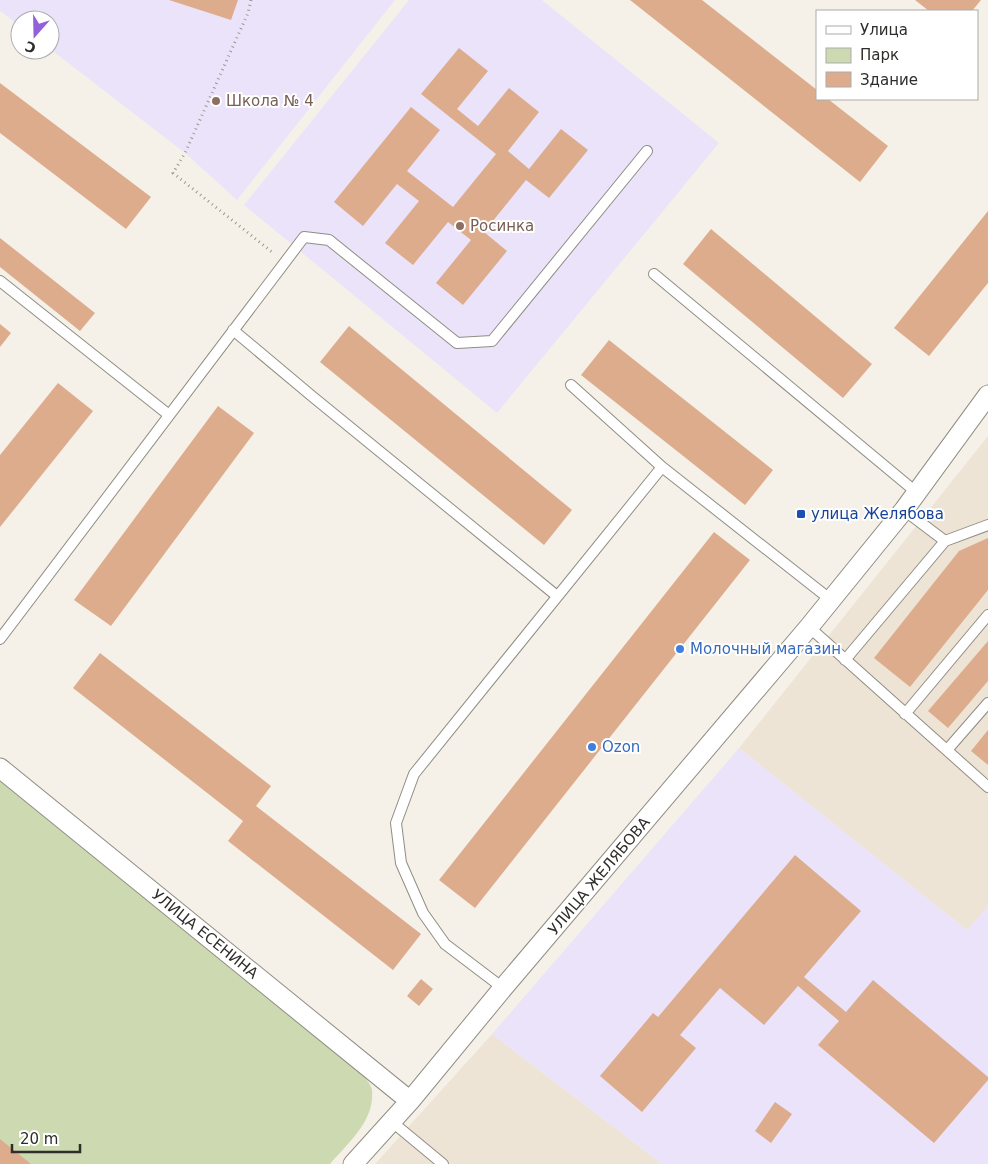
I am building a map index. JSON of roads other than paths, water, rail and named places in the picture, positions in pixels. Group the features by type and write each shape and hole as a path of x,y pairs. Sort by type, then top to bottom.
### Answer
{"street":[{"name":"УЛИЦА ЖЕЛЯБОВА","path":"353,1164 410,1101 831,600 904,510 988,395"},
{"name":"УЛИЦА ЕСЕНИНА","path":"0,768 410,1101"}],"lane":[{"path":"0,639 304,237 329,240 457,342 492,340 647,151"},
{"path":"654,274 916,492"},
{"path":"0,281 169,415"},
{"path":"233,330 557,596"},
{"path":"571,385 662,467 831,600"},
{"path":"503,988 445,944 423,913 401,863 396,822 414,774 662,467"},
{"path":"904,510 945,541"},
{"path":"845,660 945,541 988,525"},
{"path":"905,714 988,615"},
{"path":"808,627 988,787"},
{"path":"947,750 988,703"},
{"path":"391,1122 443,1164"}],"place":[{"name":"Школа № 4","path":"216,101"},
{"name":"Росинка","path":"460,226"},
{"name":"улица Желябова","path":"801,514"},
{"name":"Молочный магазин","path":"680,649"},
{"name":"Ozon","path":"592,747"}]}
